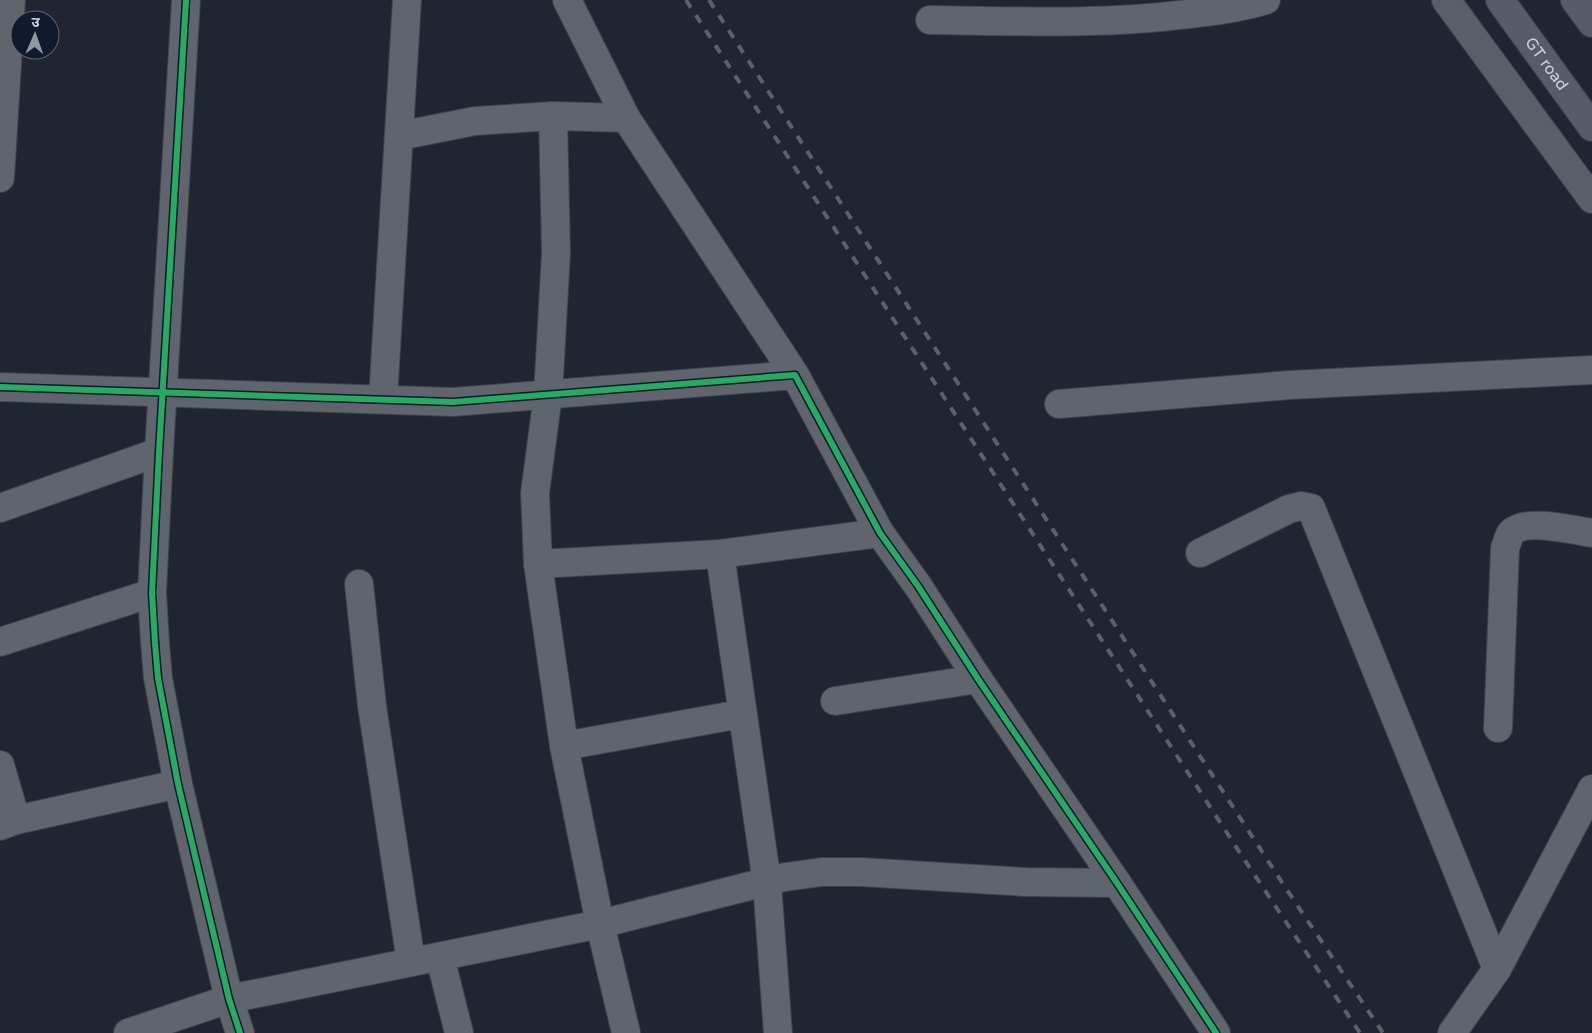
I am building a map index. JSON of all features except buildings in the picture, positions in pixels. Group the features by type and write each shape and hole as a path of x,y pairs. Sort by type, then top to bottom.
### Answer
{"highway":[{"name":"GT road","path":"1500,0 1592,127"},
{"path":"1575,0 1592,23"}],"main road":[{"path":"1446,0 1592,199"}],"street":[{"path":"0,178 11,0"},
{"path":"186,0 152,593 158,678 178,784 229,999 240,1033"},
{"path":"383,399 407,0"},
{"path":"567,0 626,118 795,375 880,533 918,586 978,679 1117,883 1216,1033"},
{"path":"930,20 1112,22 1212,11 1246,6 1266,0"},
{"path":"399,136 476,121 554,116 626,118"},
{"path":"554,116 556,253 548,395 535,493 538,564 564,746 600,924 626,1033"},
{"path":"1059,404 1290,385 1592,370"},
{"path":"0,387 162,394 453,402 795,375"},
{"path":"0,508 159,452"},
{"path":"1200,553 1289,509 1301,506 1311,508 1496,969"},
{"path":"1498,728 1505,548 1510,534 1520,527 1535,526 1592,533"},
{"path":"538,564 720,554 880,533"},
{"path":"720,554 741,714 767,883 778,1033"},
{"path":"359,584 372,706 412,962"},
{"path":"0,642 152,593"},
{"path":"835,701 978,679"},
{"path":"564,746 741,714"},
{"path":"0,765 8,823 178,784"},
{"path":"1452,1033 1496,969 1592,789"},
{"path":"128,1033 229,999 600,924 785,877 822,872 861,872 1025,882 1117,883"},
{"path":"440,957 459,1033"}],"railway":[{"path":"686,0 1242,856 1360,1033"},
{"path":"709,0 1285,887 1383,1033"}],"cycle path":[{"path":"186,0 152,593 158,678 178,784 229,999 240,1033"},
{"path":"0,387 453,402 795,375 880,533 918,586 978,679 1117,883 1216,1033"}]}
